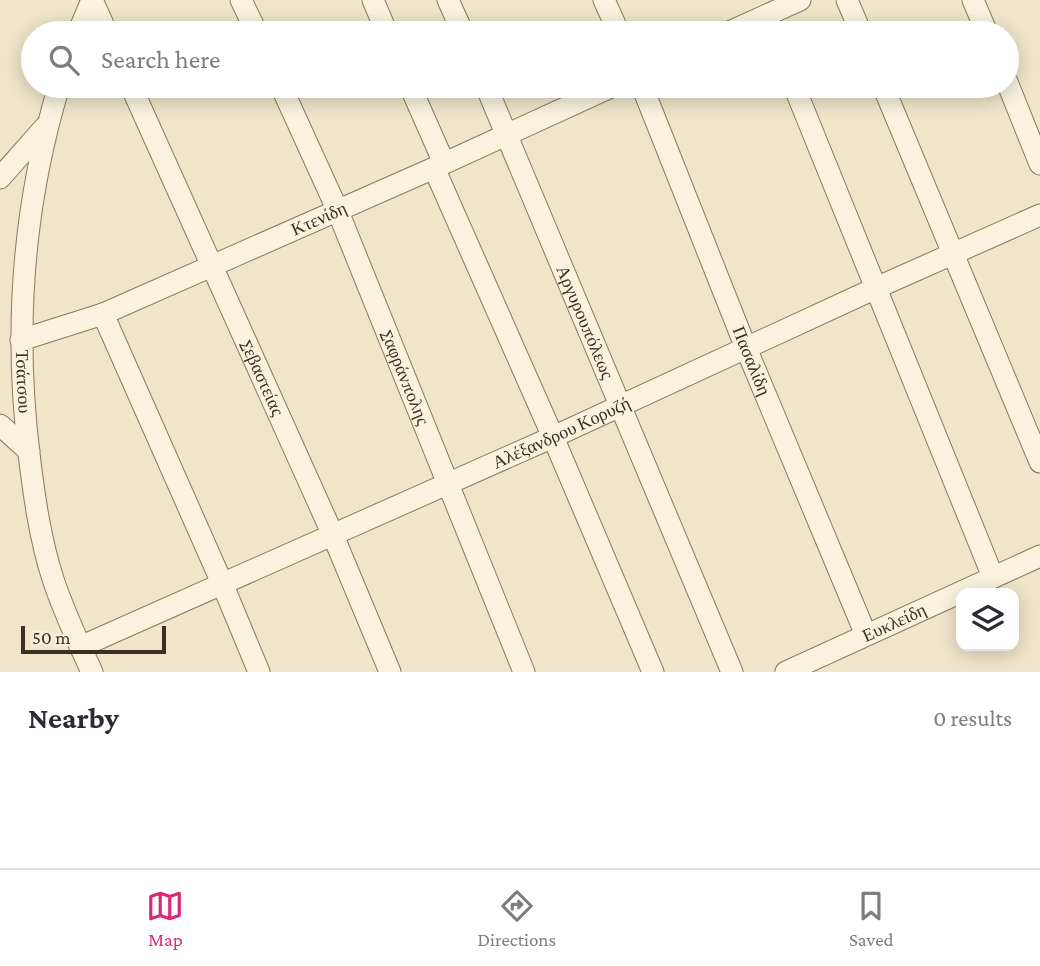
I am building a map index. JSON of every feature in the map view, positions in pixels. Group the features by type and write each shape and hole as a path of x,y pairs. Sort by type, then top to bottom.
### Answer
{"street":[{"path":"83,21 92,0"},
{"path":"92,0 102,21"},
{"path":"241,0 251,21"},
{"path":"373,0 382,21"},
{"path":"449,0 458,21"},
{"path":"604,0 614,21"},
{"path":"774,21 800,0"},
{"path":"847,0 856,21"},
{"path":"973,0 982,21"},
{"name":"Τσάτσου","path":"55,98 47,124 32,206 24,272 21,340 34,496 53,578 92,672"},
{"name":"Σεβαστείας","path":"136,98 332,533 390,672"},
{"name":"Σαφράνπολης","path":"286,98 337,209 524,672"},
{"path":"414,98 439,165 653,672"},
{"name":"Αργυρουπόλεως","path":"491,98 732,672"},
{"name":"Κτενίδη","path":"21,340 103,314 586,98"},
{"name":"Πασαλίδη","path":"647,98 866,635"},
{"path":"799,98 993,577"},
{"path":"888,98 1040,462"},
{"path":"1013,98 1040,164"},
{"path":"0,178 47,124"},
{"name":"Αλέξανδρου Κορυζή","path":"80,647 553,437 1040,215"},
{"path":"103,314 259,672"},
{"path":"0,425 29,451"},
{"name":"Ευκλείδη","path":"794,670 1040,556"}]}
